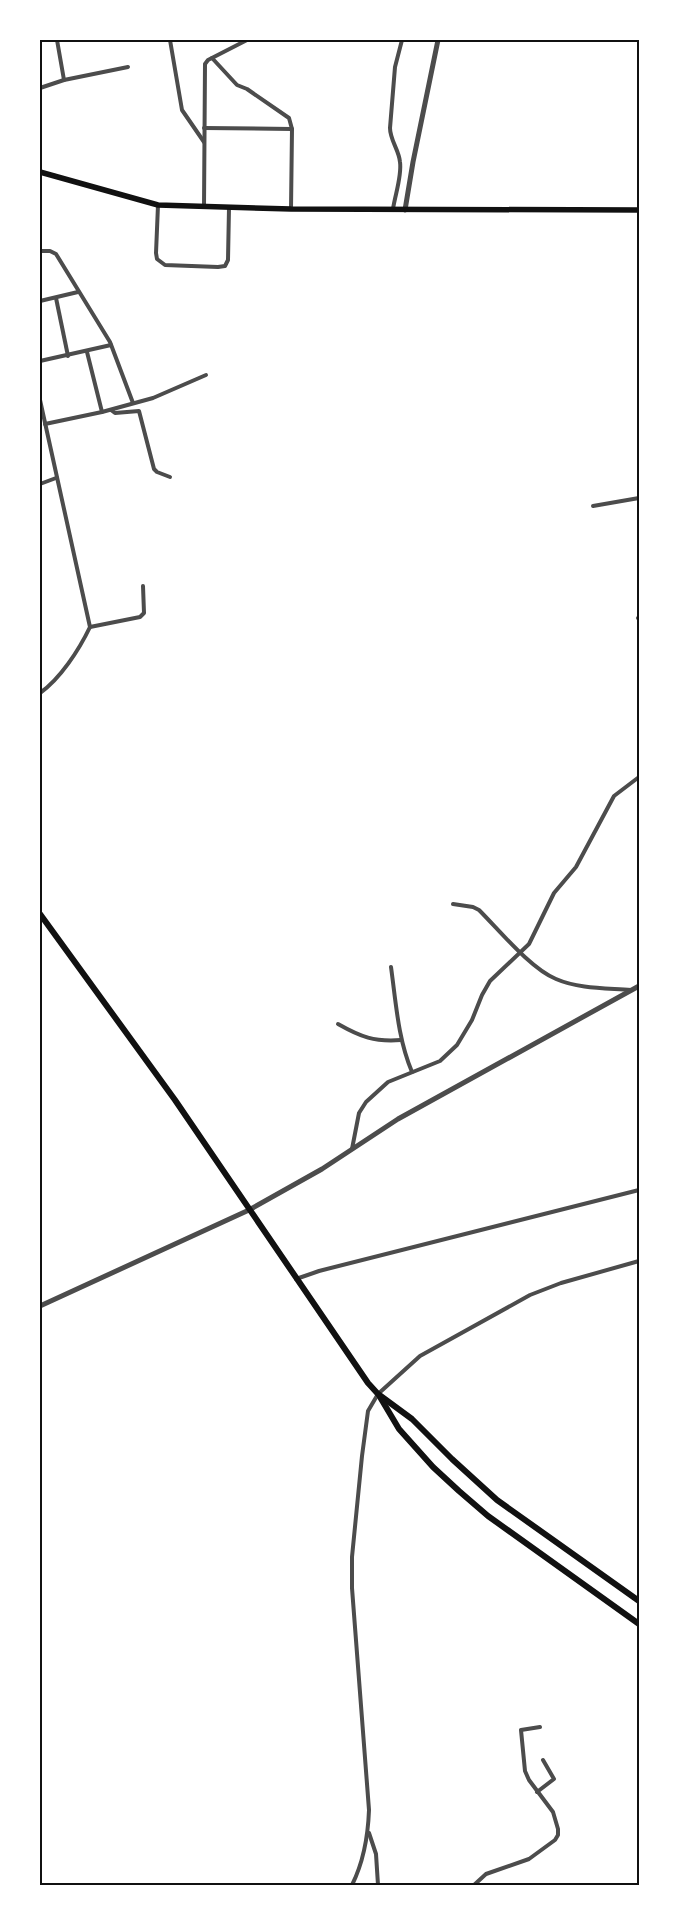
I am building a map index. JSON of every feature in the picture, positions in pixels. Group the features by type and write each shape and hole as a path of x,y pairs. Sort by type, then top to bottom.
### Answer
{"main road":[{"path":"40,172 158,205 291,209 639,210"},
{"path":"40,914 175,1100 335,1336 378,1394 400,1429 433,1467 488,1516 639,1624"},
{"path":"378,1394 412,1419 452,1460 497,1500 639,1601"}],"street":[{"path":"58,40 64,80"},
{"path":"170,40 182,110 204,143"},
{"path":"204,207 204,67 206,62 212,58 247,40"},
{"path":"393,209 400,166 399,156 390,128 395,66 402,40"},
{"path":"405,210 438,40"},
{"path":"212,58 237,85 247,89 289,118 292,129 291,209"},
{"path":"40,88 64,80 128,67"},
{"path":"204,128 292,129"},
{"path":"158,205 156,253 157,259 165,266 225,266 228,260 229,208"},
{"path":"40,251 54,252 112,345 133,403"},
{"path":"40,301 78,292"},
{"path":"56,298 68,356"},
{"path":"40,362 112,345"},
{"path":"88,352 102,412"},
{"path":"45,424 111,410 152,398 206,375"},
{"path":"40,400 90,627 79,649 48,688 40,693"},
{"path":"111,410 116,413 139,411 154,469 170,477"},
{"path":"40,484 56,478"},
{"path":"593,506 639,498"},
{"path":"90,627 140,617 144,613 145,608 143,586"},
{"path":"352,1150 360,1114 366,1102 384,1085 440,1061 452,1051 472,1020 490,981 533,938 554,893 576,867 614,796 639,777"},
{"path":"453,904 473,907 479,910 544,974 561,981 589,987 632,990"},
{"path":"391,967 401,1040 404,1054 412,1072"},
{"path":"40,1306 249,1210 317,1172 398,1119 639,986"},
{"path":"338,1024 371,1040 383,1042 401,1040"},
{"path":"296,1279 319,1271 639,1190"},
{"path":"352,1885 361,1864 368,1831 368,1801 352,1588 352,1557 368,1411 378,1394 420,1356 530,1295 561,1283 639,1261"},
{"path":"474,1885 486,1874 529,1859 557,1837 558,1829 553,1813 537,1792 525,1771 520,1733 523,1730 540,1727"},
{"path":"537,1792 554,1779 543,1760"},
{"path":"368,1831 376,1854 378,1885"}]}
